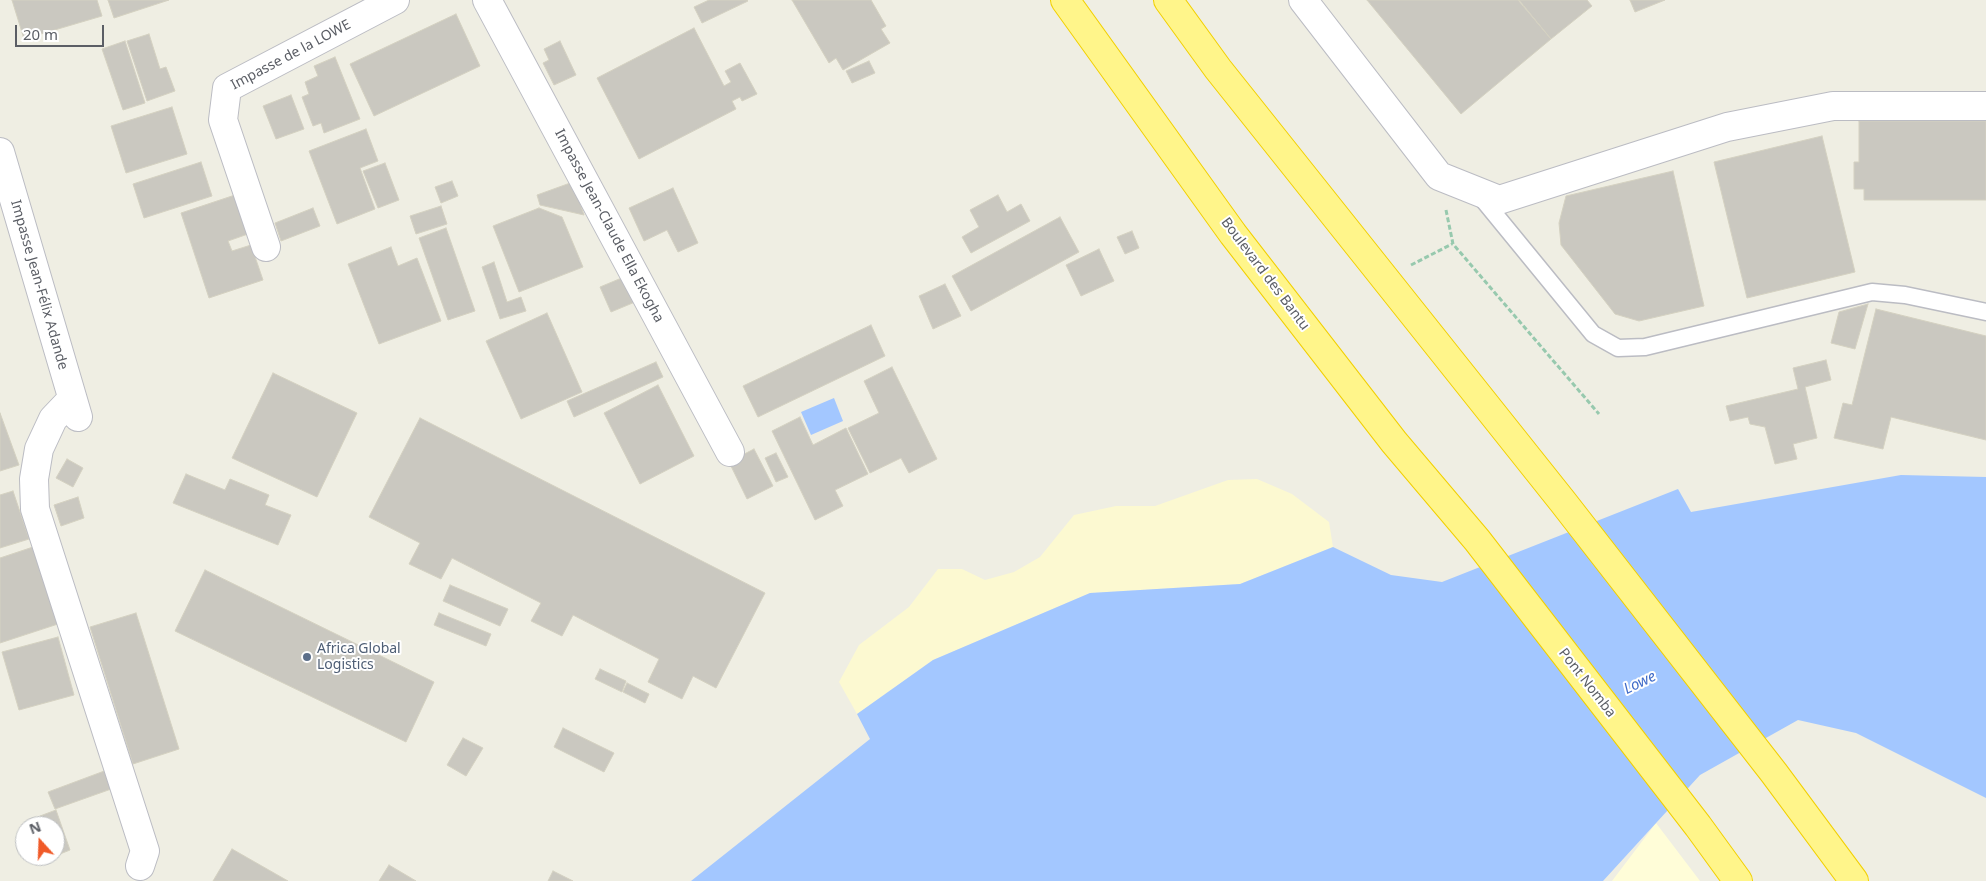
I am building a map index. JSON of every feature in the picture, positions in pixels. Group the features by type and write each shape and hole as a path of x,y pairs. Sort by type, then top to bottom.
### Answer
{"highway":[{"name":"Boulevard des Bantu","path":"1064,0 1239,241 1394,442 1477,540"},
{"path":"1168,0 1218,68 1563,502 1774,773 1854,881"},
{"name":"Pont Nomba","path":"1477,540 1698,826 1738,881"}],"street":[{"name":"Impasse de la LOWE","path":"266,247 223,120 226,88 395,0"},
{"name":"Impasse Jean-Claude Ella Ekogha","path":"487,0 730,452"},
{"path":"1303,0 1439,176 1487,196 1727,127 1832,106 1986,106"},
{"name":"Impasse Jean-Félix Adande","path":"0,152 75,408 53,419 39,449 34,479 34,509 145,851 140,866"}],"lane":[{"path":"1487,196 1593,334 1618,348 1644,347 1872,292 1905,295 1986,312"}],"path":[{"path":"1439,176 1452,244 1599,414"},
{"path":"1404,269 1452,244"}],"shaded area":[{"path":"1656,823 1700,881 1612,881"}],"sand":[{"path":"1257,479 1292,494 1329,522 1333,547 1240,584 1090,593 933,660 857,714 839,682 859,645 909,607 938,569 962,569 985,580 1014,572 1040,557 1074,515 1116,506 1155,506 1228,480"}],"water":[{"path":"834,398 843,421 811,435 801,412"},
{"name":"Lowe","path":"1901,475 1986,477 1986,798 1856,733 1798,720 1700,775 1603,881 691,881 870,739 857,714 933,660 1090,593 1240,584 1333,547 1391,575 1442,582 1678,489 1691,512"}],"building":[{"path":"12,0 97,0 102,16 24,39"},
{"path":"108,0 169,0 114,18"},
{"path":"709,0 748,1 702,23 694,7"},
{"path":"792,0 871,0 886,26 881,29 890,43 843,70 836,58 829,63"},
{"path":"1367,0 1518,0 1551,39 1461,114"},
{"path":"1519,0 1587,0 1592,6 1551,39"},
{"path":"1630,0 1665,0 1635,12"},
{"path":"456,14 480,66 374,116 350,64"},
{"path":"694,28 724,86 731,82 725,71 740,63 757,94 742,101 740,97 732,101 736,109 639,159 597,78"},
{"path":"149,34 160,69 166,67 175,91 147,101 127,41"},
{"path":"125,41 145,103 123,110 102,49"},
{"path":"560,41 576,75 554,85 543,63 549,60 544,49"},
{"path":"335,57 360,119 324,133 321,123 313,126 302,97 309,94 305,82 318,76 314,66"},
{"path":"869,61 875,73 852,83 846,71"},
{"path":"291,95 304,129 276,139 263,106"},
{"path":"172,107 187,154 126,173 111,126"},
{"path":"1859,121 1986,121 1986,200 1864,200 1864,189 1854,189 1854,162 1859,162"},
{"path":"366,129 378,161 360,168 375,209 337,224 309,151"},
{"path":"1822,136 1855,272 1747,298 1714,162"},
{"path":"201,162 212,196 144,218 133,184"},
{"path":"385,163 399,200 378,208 363,171"},
{"path":"1673,171 1704,306 1639,321 1615,314 1561,245 1559,223 1566,196"},
{"path":"452,181 458,196 441,203 435,187"},
{"path":"573,182 584,215 540,205 537,195"},
{"path":"673,188 698,243 678,252 667,230 644,241 629,208"},
{"path":"235,195 248,234 228,241 232,251 251,245 263,280 209,298 181,213"},
{"path":"998,195 1007,212 1021,204 1030,221 971,253 962,237 979,227 970,210"},
{"path":"441,206 447,224 416,234 410,216"},
{"path":"313,208 320,226 281,241 275,223"},
{"path":"539,208 562,217 583,267 519,292 493,226"},
{"path":"1060,217 1079,252 971,311 952,276"},
{"path":"446,228 475,311 448,320 419,238"},
{"path":"1132,231 1139,248 1125,254 1117,237"},
{"path":"391,247 398,266 417,258 441,321 379,344 348,264"},
{"path":"1099,249 1114,281 1081,296 1066,265"},
{"path":"494,262 507,302 521,297 526,311 500,319 482,267"},
{"path":"624,277 635,302 611,312 600,287"},
{"path":"945,284 961,316 933,329 919,296"},
{"path":"1868,304 1855,349 1831,343 1839,312"},
{"path":"1876,309 1986,336 1986,440 1891,417 1883,449 1834,438 1843,403 1852,405"},
{"path":"547,313 582,392 521,419 486,341"},
{"path":"871,325 885,356 758,417 743,386"},
{"path":"1826,360 1831,380 1805,387 1817,438 1793,444 1797,459 1775,464 1765,427 1750,424 1748,417 1730,421 1726,406 1798,389 1793,368"},
{"path":"656,362 663,377 574,417 567,401"},
{"path":"892,367 937,459 909,473 901,458 870,473 848,428 879,413 864,381"},
{"path":"273,373 357,413 317,497 232,458"},
{"path":"658,385 694,456 640,484 604,413"},
{"path":"0,413 19,465 0,471"},
{"path":"800,417 813,445 846,428 868,474 835,490 843,506 815,520 772,431"},
{"path":"420,418 765,593 716,688 693,676 682,699 648,682 659,659 573,615 562,636 531,621 541,603 452,558 441,579 409,564 420,543 369,517"},
{"path":"754,449 773,486 747,499 729,462"},
{"path":"776,453 788,477 776,482 765,458"},
{"path":"67,459 83,468 73,487 56,478"},
{"path":"186,474 225,490 230,479 269,495 265,505 291,515 278,545 173,503"},
{"path":"13,491 29,539 0,548 0,495"},
{"path":"78,497 84,518 61,526 54,505"},
{"path":"36,546 61,623 0,643 0,558"},
{"path":"205,570 434,682 406,742 175,631"},
{"path":"450,585 508,609 500,626 443,601"},
{"path":"136,613 179,749 133,764 90,627"},
{"path":"439,613 491,634 486,646 434,625"},
{"path":"58,637 74,695 19,710 2,652"},
{"path":"600,669 626,681 622,692 595,679"},
{"path":"627,683 649,694 645,703 623,692"},
{"path":"563,728 614,753 604,772 554,747"},
{"path":"463,738 483,748 466,776 447,765"},
{"path":"107,770 114,788 55,809 48,792"},
{"path":"56,810 58,816 40,816"},
{"path":"65,836 70,850 65,852"},
{"path":"232,849 288,881 213,881"},
{"path":"389,865 416,881 379,881"},
{"path":"553,871 573,881 548,881"}],"place":[{"name":"Africa Global Logistics","path":"307,657"}]}
